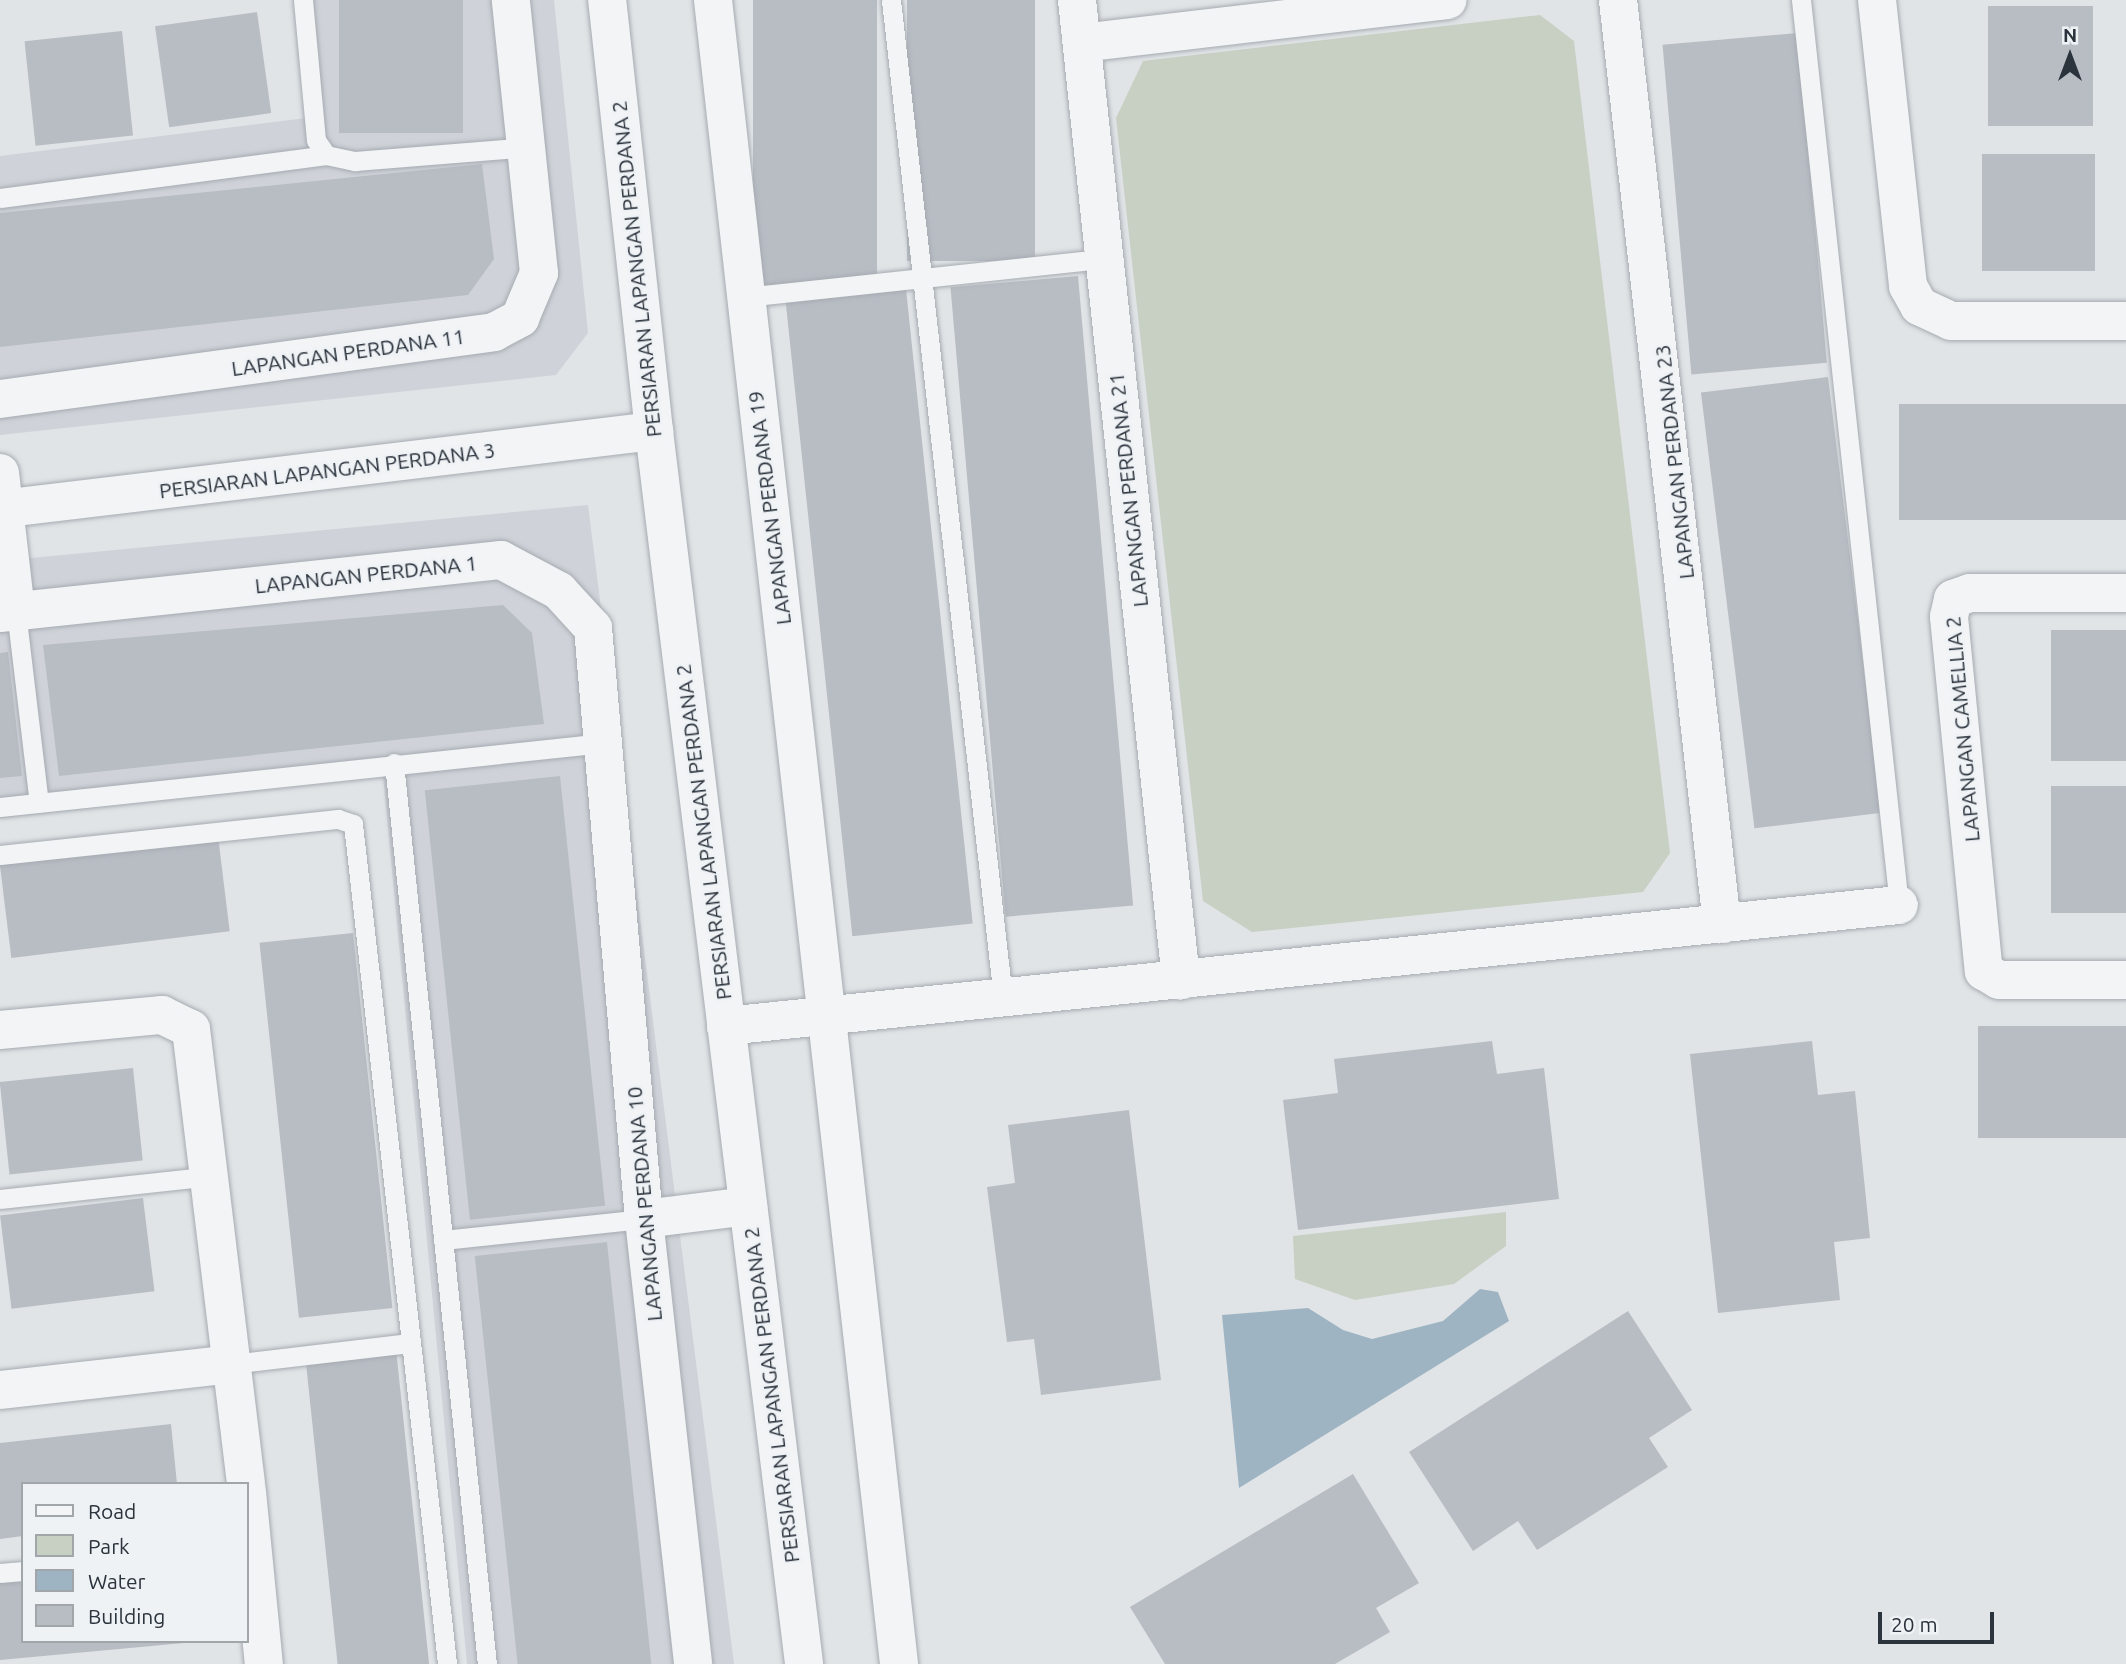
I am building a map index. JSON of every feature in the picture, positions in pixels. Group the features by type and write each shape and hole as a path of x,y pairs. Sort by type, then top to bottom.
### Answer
{"street":[{"name":"LAPANGAN PERDANA 11","path":"0,399 494,332 520,318 540,273 511,0"},
{"name":"PERSIARAN LAPANGAN PERDANA 2","path":"607,0 654,431 804,1664"},
{"name":"LAPANGAN PERDANA 19","path":"713,0 899,1664"},
{"name":"LAPANGAN PERDANA 21","path":"1077,0 1181,980"},
{"path":"1082,43 1447,0"},
{"name":"LAPANGAN PERDANA 23","path":"1618,0 1722,924"},
{"path":"1877,0 1908,286 1919,306 1951,321 2126,321"},
{"name":"PERSIARAN LAPANGAN PERDANA 3","path":"2,497 654,431"},
{"path":"2,497 8,612"},
{"name":"LAPANGAN PERDANA 1","path":"8,612 502,560 559,591 593,628 604,743"},
{"name":"LAPANGAN CAMELLIA 2","path":"2126,593 1970,593 1953,599 1949,617 1984,971 1998,980 2126,980"},
{"name":"LAPANGAN PERDANA 10","path":"604,743 644,1219 693,1664"},
{"path":"726,1026 1899,905"},
{"path":"0,1030 162,1015 184,1021 195,1040 246,1482"},
{"path":"644,1219 748,1206"},
{"path":"0,1390 231,1364"},
{"path":"248,1511 264,1664"}],"lane":[{"path":"303,0 316,140 326,155"},
{"path":"891,0 1003,998"},
{"path":"1801,0 1899,905"},
{"path":"0,198 326,155 355,161 528,148"},
{"path":"745,297 1103,259"},
{"path":"8,612 39,803"},
{"path":"0,807 394,763 604,743"},
{"path":"394,763 487,1664"},
{"path":"0,855 338,819 353,824 447,1664"},
{"path":"0,1199 211,1176"},
{"path":"443,1240 644,1219"},
{"path":"231,1364 411,1343"},
{"path":"0,1573 21,1571"}],"shaded area":[{"path":"301,0 554,0 588,333 556,375 0,435 0,156 314,117"},
{"path":"588,505 734,1664 467,1664 383,776 0,818 0,561"}],"green space":[{"path":"1540,15 1574,41 1670,853 1643,892 1252,932 1203,901 1116,118 1143,61"},
{"path":"1506,1212 1506,1246 1454,1284 1355,1300 1295,1279 1293,1236"}],"water":[{"path":"1480,1289 1498,1292 1509,1321 1239,1488 1222,1315 1308,1308 1343,1330 1372,1339 1443,1321"}],"building":[{"path":"339,0 463,0 463,133 339,133"},
{"path":"753,0 877,0 877,285 753,285"},
{"path":"907,0 1035,0 1035,261 907,261"},
{"path":"1988,6 2093,6 2093,126 1988,126"},
{"path":"257,12 271,113 169,127 155,26"},
{"path":"122,31 133,135 36,146 25,41"},
{"path":"1798,33 1827,363 1691,375 1663,45"},
{"path":"1982,154 2095,154 2095,271 1982,271"},
{"path":"482,164 494,259 468,295 0,347 0,213"},
{"path":"1078,276 1133,906 1006,917 950,287"},
{"path":"906,289 973,924 852,936 786,302"},
{"path":"1828,377 1882,813 1754,828 1701,393"},
{"path":"1899,404 2126,404 2126,520 1899,520"},
{"path":"503,605 532,633 544,724 59,776 43,645"},
{"path":"2051,630 2126,630 2126,761 2051,761"},
{"path":"8,652 22,776 0,778 0,653"},
{"path":"560,776 605,1206 470,1220 425,790"},
{"path":"2051,786 2126,786 2126,913 2051,913"},
{"path":"218,836 230,931 11,958 0,863"},
{"path":"353,933 392,1308 299,1318 260,943"},
{"path":"1978,1026 2126,1026 2126,1138 1978,1138"},
{"path":"1492,1041 1497,1074 1544,1068 1559,1199 1298,1230 1283,1100 1338,1093 1334,1059"},
{"path":"1812,1041 1818,1095 1855,1091 1870,1238 1834,1242 1840,1300 1718,1313 1690,1054"},
{"path":"133,1068 143,1160 9,1174 0,1082"},
{"path":"1129,1110 1161,1380 1041,1395 1034,1339 1007,1342 987,1187 1015,1183 1008,1125"},
{"path":"143,1198 154,1291 12,1309 0,1216"},
{"path":"607,1242 651,1664 518,1664 475,1256"},
{"path":"1628,1311 1692,1410 1649,1438 1668,1467 1537,1550 1518,1521 1473,1551 1409,1452"},
{"path":"396,1349 429,1664 338,1664 305,1359"},
{"path":"171,1424 177,1482 21,1482 21,1536 0,1539 0,1443"},
{"path":"1353,1474 1419,1583 1376,1608 1390,1632 1335,1664 1165,1664 1130,1607"},
{"path":"21,1575 21,1643 184,1643 0,1660 0,1577"}]}
